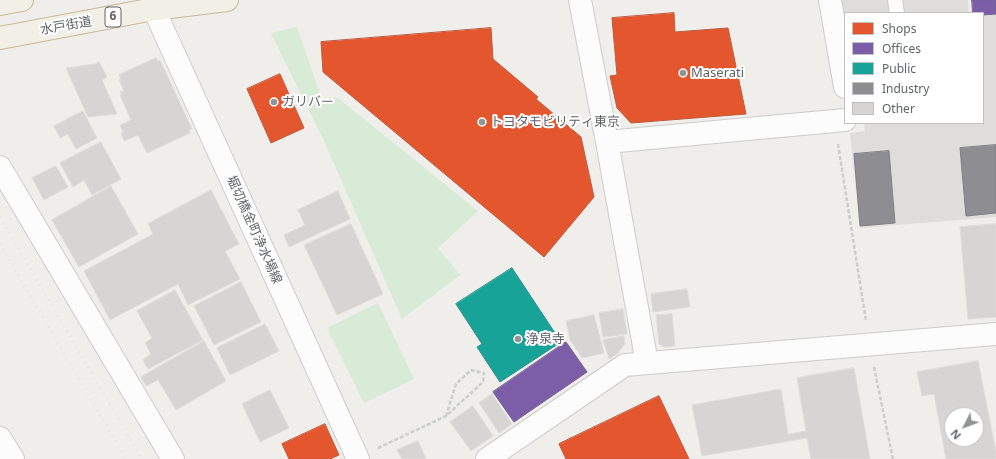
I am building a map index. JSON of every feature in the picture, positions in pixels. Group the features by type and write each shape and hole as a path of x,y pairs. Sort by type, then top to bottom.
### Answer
{"highway":[{"name":"水戸街道","path":"0,38 154,5 227,0"}],"street":[{"path":"580,0 647,363"},
{"path":"830,0 844,81"},
{"name":"堀切橋金町浄水場線","path":"154,5 358,458"},
{"path":"607,142 840,121"},
{"path":"0,166 173,459"},
{"path":"487,459 625,365 996,334"},
{"path":"0,438 13,459"}],"lane":[{"path":"895,0 897,12"}],"path":[{"path":"840,121 870,345 893,459"},
{"path":"358,458 446,416 483,382 484,373 472,370 456,384 446,416"}],"shaded area":[{"path":"841,0 968,0 969,12 844,12 844,15"},
{"path":"996,14 996,217 860,228 850,133 865,131 864,124 984,124 984,16"}],"green space":[{"path":"297,27 322,99 338,98 478,211 438,248 460,275 402,319 325,143 271,33"},
{"path":"378,303 414,379 364,403 327,328"}],"building: Shops":[{"path":"674,13 675,32 728,28 746,114 631,123 617,108 610,76 617,75 612,18"},
{"path":"491,28 493,59 538,97 536,99 581,137 594,197 544,257 323,72 321,42"},
{"path":"280,74 304,128 271,143 247,89"},
{"path":"659,396 689,459 566,459 559,444"},
{"path":"325,424 339,455 330,459 289,459 282,444"}],"building: Offices":[{"path":"972,0 996,0 996,14 984,15 984,12 973,12"},
{"path":"566,342 587,372 514,422 493,392"}],"building: Public":[{"path":"512,268 561,342 500,382 477,347 482,344 456,304"}],"building: Industry":[{"path":"996,145 996,213 966,216 960,148"},
{"path":"889,151 895,223 860,226 854,154"}],"building: Other":[{"path":"156,58 158,61 160,60 192,129 189,130 190,133 147,153 138,135 124,141 121,133 123,132 120,125 131,120 120,95 122,94 120,92 124,91 119,80 121,79 119,75"},
{"path":"99,62 107,77 102,80 117,114 88,117 66,68 95,64"},
{"path":"83,111 97,138 76,149 68,134 60,138 54,126"},
{"path":"101,142 121,179 92,195 84,180 73,187 60,163"},
{"path":"56,166 68,187 44,200 32,178"},
{"path":"111,186 138,234 79,267 52,220"},
{"path":"211,190 239,244 225,251 240,279 188,305 178,284 110,320 84,271 153,234 148,224"},
{"path":"338,191 350,219 289,247 284,235 305,225 298,210"},
{"path":"351,224 383,294 337,315 304,245"},
{"path":"996,224 996,317 968,319 960,227"},
{"path":"241,282 261,322 214,345 194,306"},
{"path":"687,289 690,307 653,312 651,294"},
{"path":"175,290 203,340 148,369 143,360 151,354 145,343 152,338 137,311"},
{"path":"623,309 627,334 603,337 599,313"},
{"path":"672,314 675,346 664,347 659,344 656,315"},
{"path":"594,315 604,353 582,358 570,340 566,321"},
{"path":"265,324 279,351 230,375 217,348"},
{"path":"624,336 625,344 617,354 609,359 603,340"},
{"path":"204,341 226,381 176,410 158,380 146,386 141,377"},
{"path":"978,361 996,452 996,459 946,459 934,394 922,396 917,372"},
{"path":"854,368 870,459 811,459 807,438 702,456 692,405 781,389 788,434 806,431 797,378"},
{"path":"270,390 289,428 260,442 242,404"},
{"path":"492,394 512,424 499,433 479,403"},
{"path":"473,406 493,436 471,451 450,422"},
{"path":"418,441 426,459 402,459 397,450"}],"railway":[{"path":"0,217 142,459"},
{"path":"0,244 126,459"}],"place":[{"name":"Maserati","path":"683,73"},
{"name":"ガリバー","path":"274,102"},
{"name":"トヨタモビリティ東京","path":"482,122"},
{"name":"浄泉寺","path":"518,339"}]}
